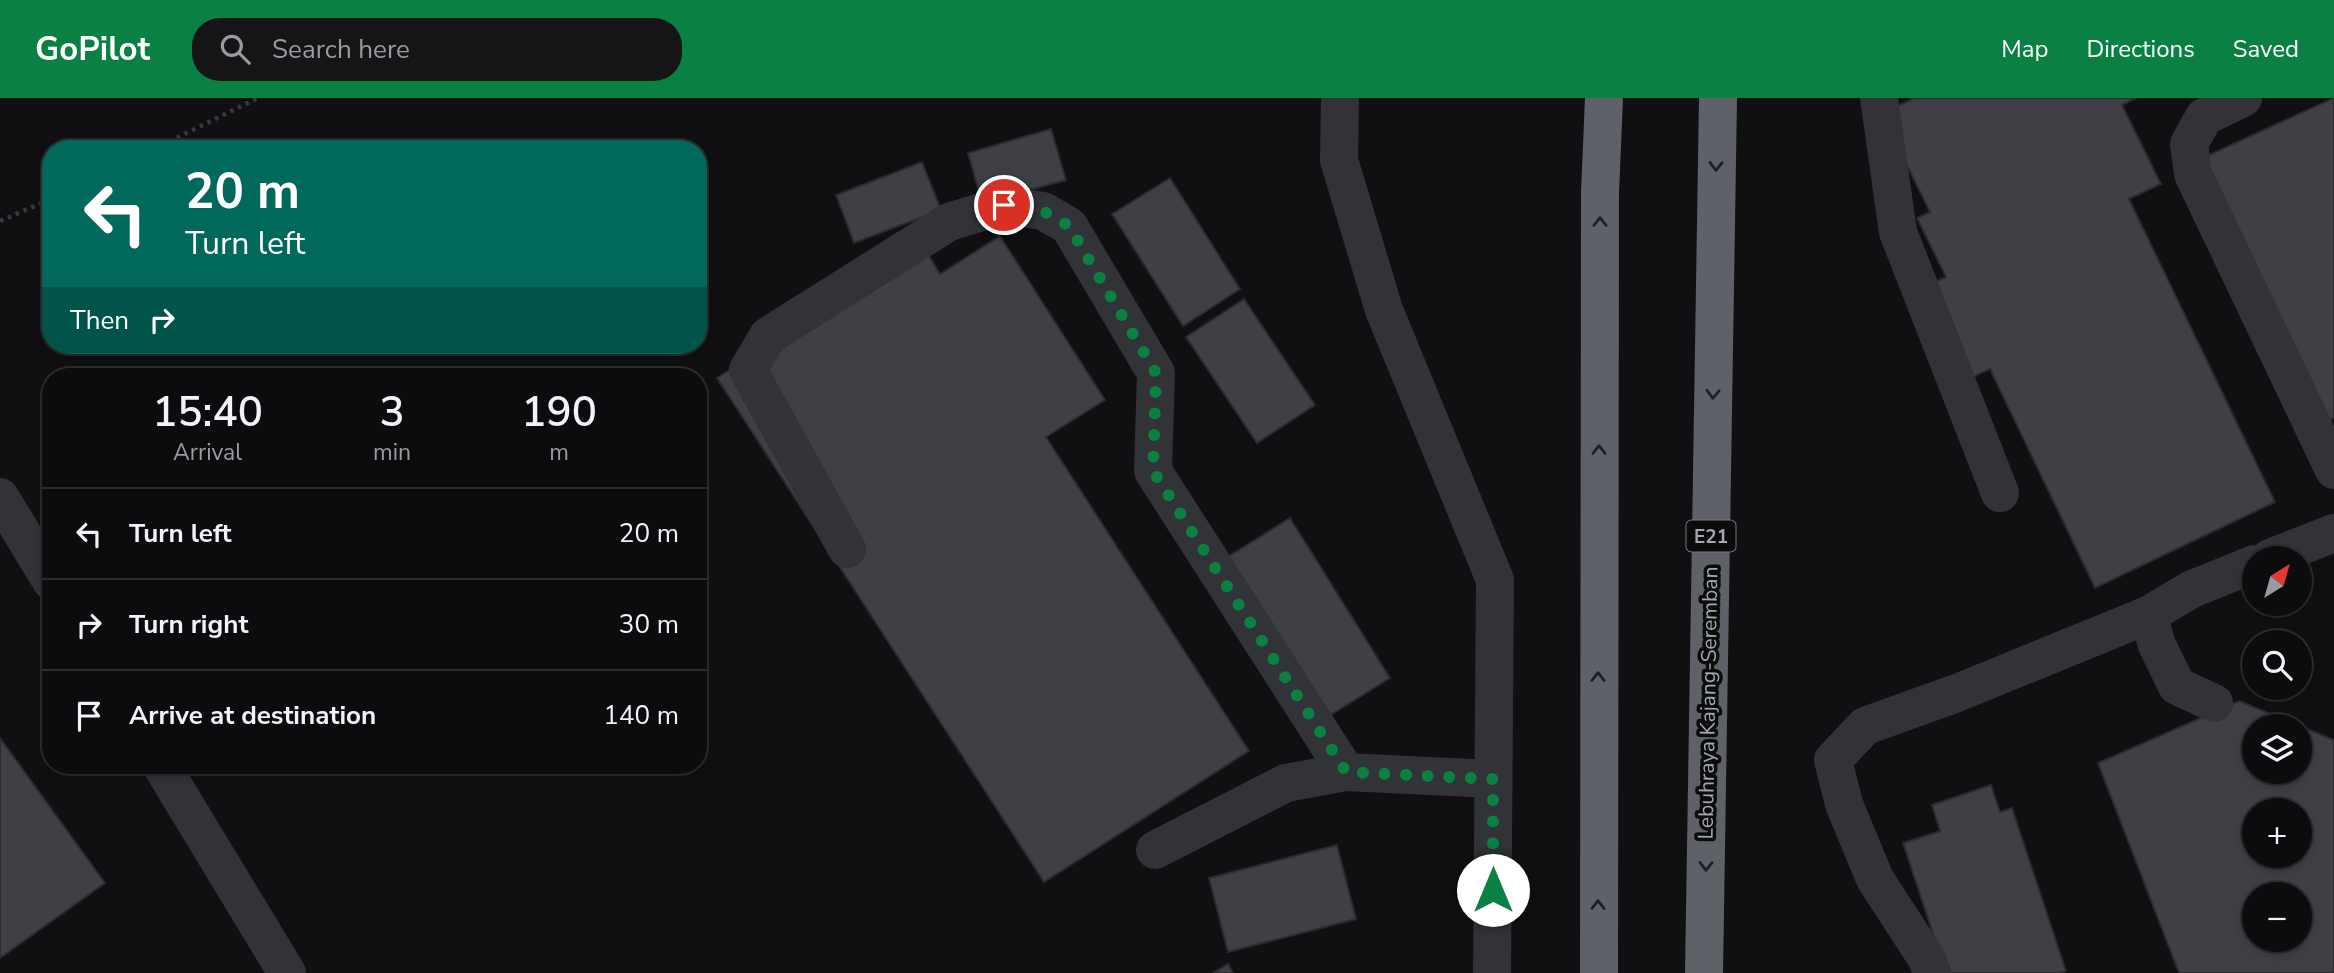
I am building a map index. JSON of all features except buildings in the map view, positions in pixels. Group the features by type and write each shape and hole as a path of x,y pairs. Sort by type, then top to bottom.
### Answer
{"highway":[{"path":"1598,973 1600,193 1604,98"},
{"name":"Lebuhraya Kajang-Seremban","path":"1704,973 1717,98"}],"street":[{"path":"1340,98 1339,160 1384,310 1495,580 1492,973"},
{"path":"1879,98 1898,232 2000,493"},
{"path":"2243,98 2204,117 2189,144 2193,174 2334,470"},
{"path":"847,549 748,370 768,336 949,222 1004,205 1043,211 1069,226 1156,373 1153,471 1346,772"},
{"path":"0,497 42,566"},
{"path":"2301,546 2334,533"},
{"path":"1932,973 1927,959 1875,879 1844,804 1833,760 1865,726 1957,693 2147,615 2192,589 2242,569"},
{"path":"2147,615 2157,645 2178,686 2214,703"},
{"path":"1155,850 1286,783 1346,772 1493,779"},
{"path":"166,774 287,973"}],"path":[{"path":"172,140 258,98"},
{"path":"0,221 42,203"}],"route":[{"path":"1004,205 1043,211 1069,226 1156,373 1153,471 1346,772 1493,779 1493,890"}]}
